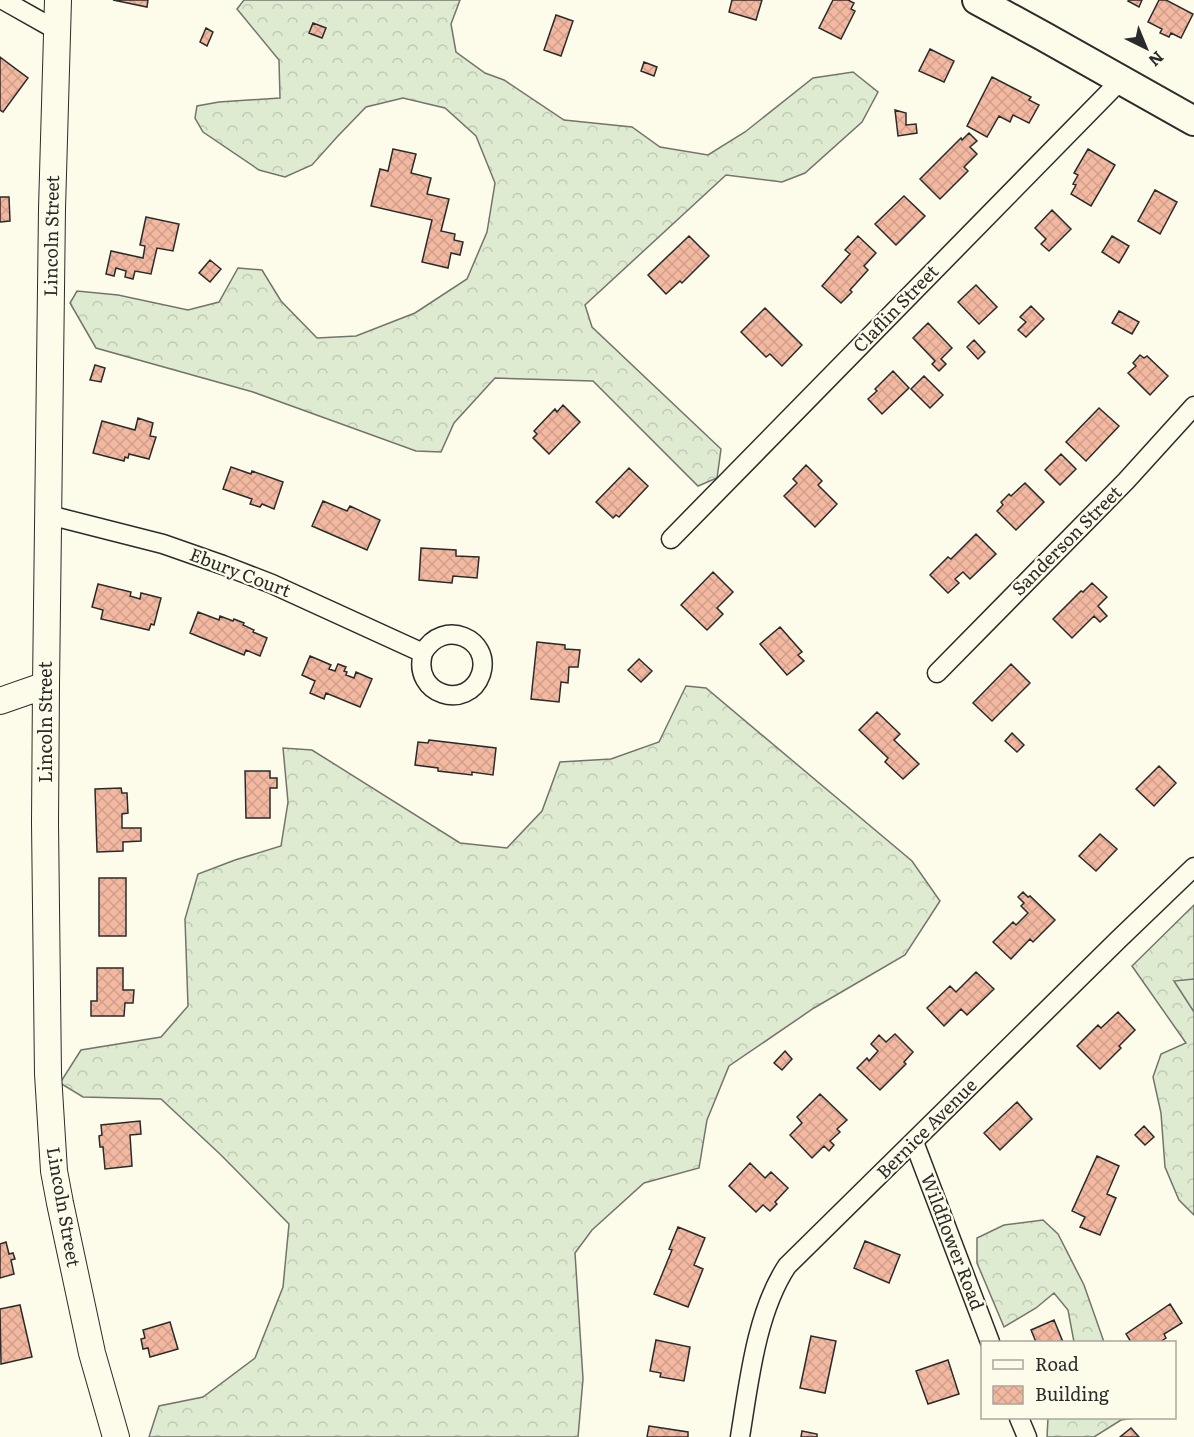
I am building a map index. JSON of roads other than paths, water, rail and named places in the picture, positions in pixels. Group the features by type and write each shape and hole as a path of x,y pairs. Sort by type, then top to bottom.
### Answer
{"main road":[{"path":"977,0 1194,121"}],"street":[{"path":"3,0 58,31"},
{"name":"Lincoln Street","path":"58,0 52,209 46,685 48,1074 54,1171 86,1325 116,1437"},
{"name":"Claflin Street","path":"672,539 1121,80"},
{"name":"Sanderson Street","path":"937,673 1126,482 1194,406"},
{"name":"Ebury Court","path":"49,515 163,544 223,565 272,584 423,653"},
{"path":"0,701 46,685"},
{"name":"Bernice Avenue","path":"740,1437 757,1346 768,1305 779,1278 787,1266 1194,867"},
{"name":"Wildflower Road","path":"914,1142 990,1341"},
{"path":"1019,1419 1027,1437"}]}
